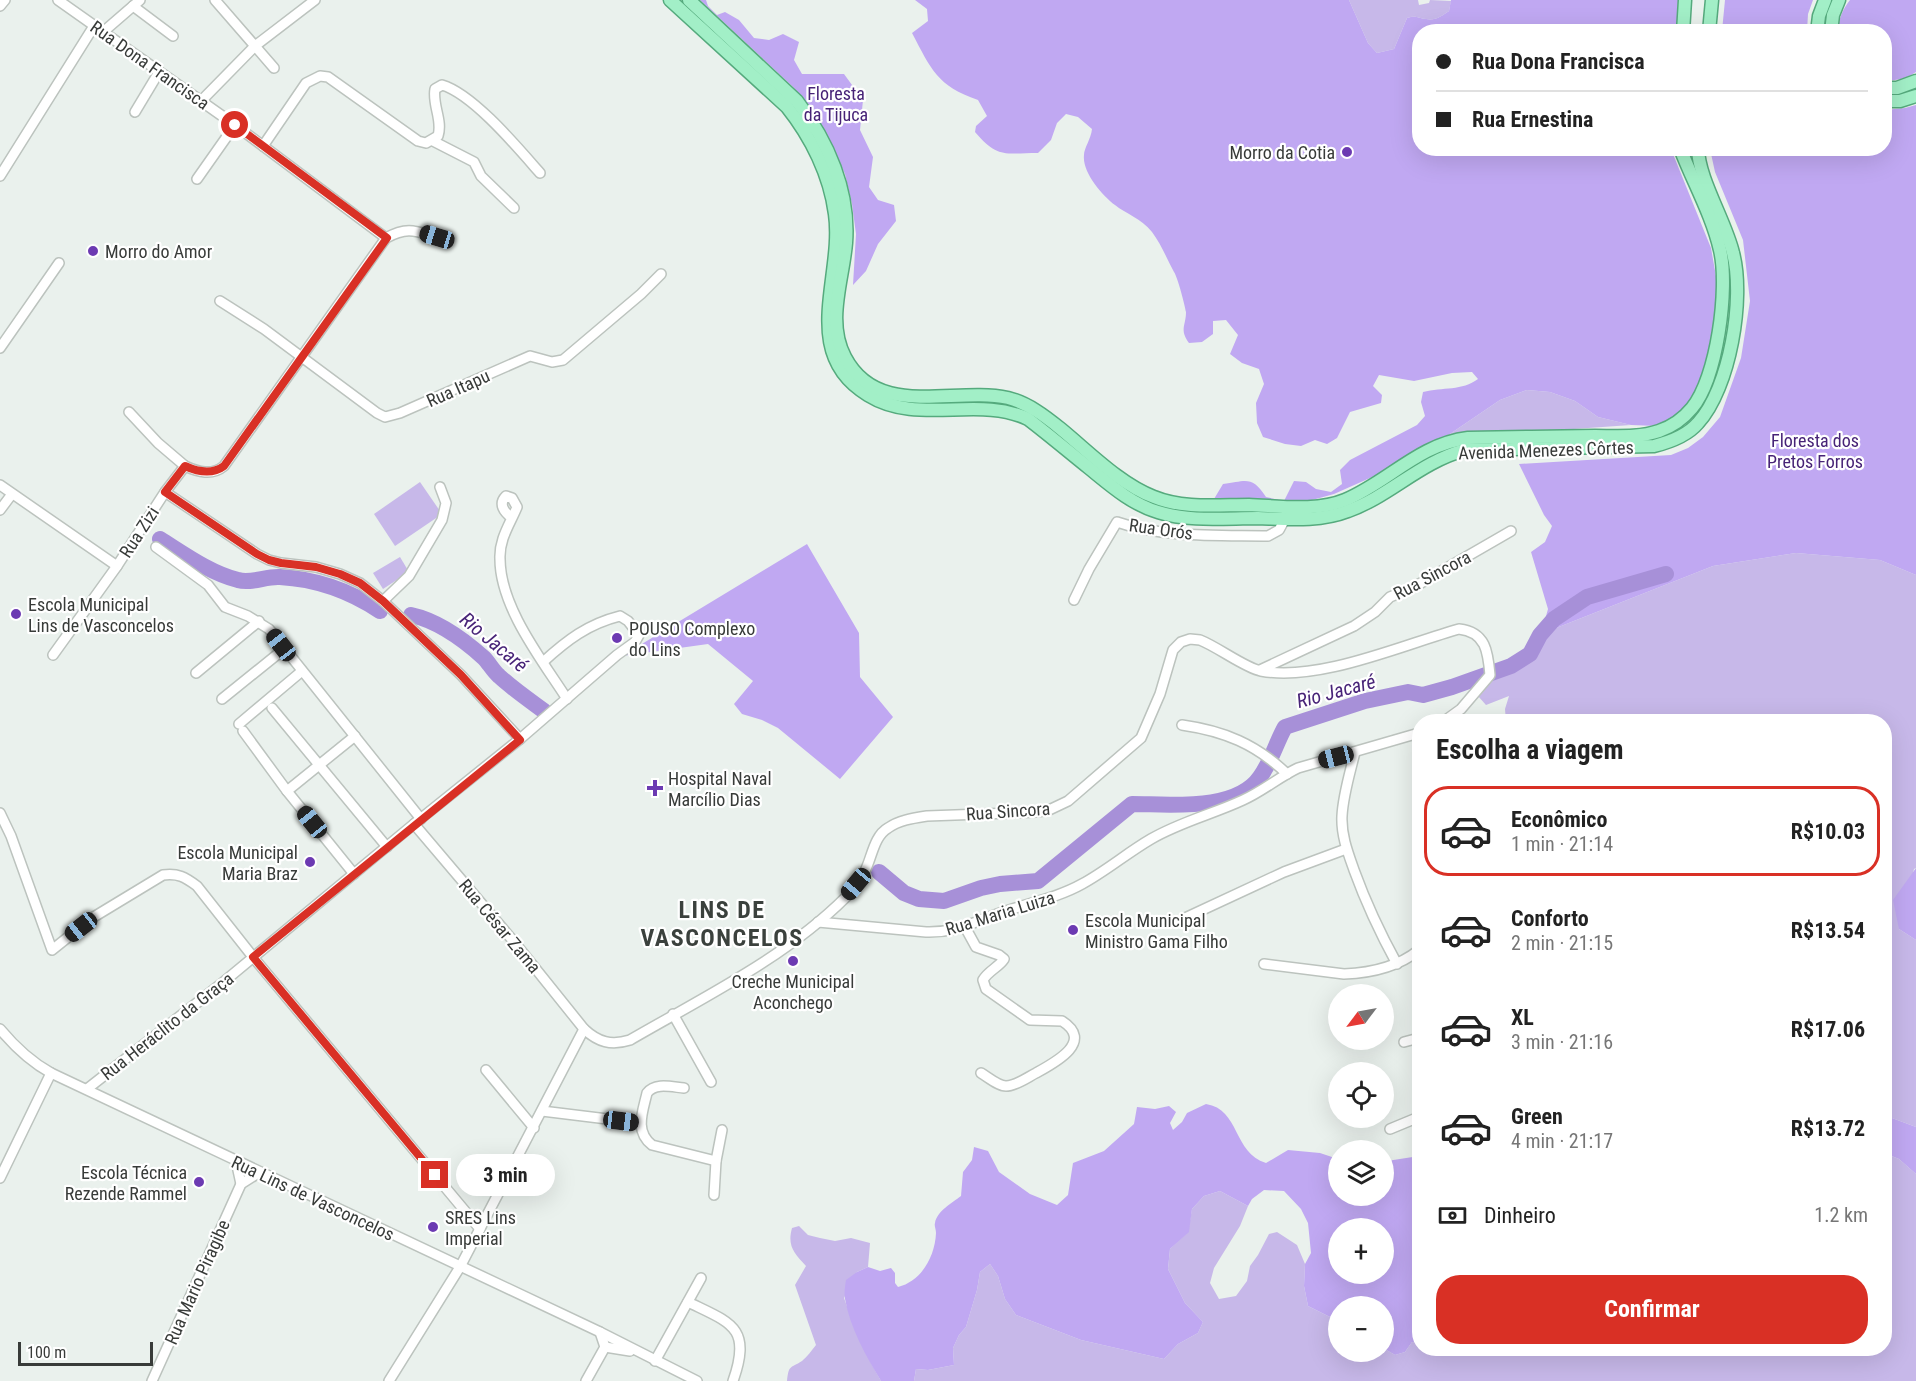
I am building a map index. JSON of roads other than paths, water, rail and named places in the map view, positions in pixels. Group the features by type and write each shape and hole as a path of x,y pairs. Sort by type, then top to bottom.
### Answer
{"main road":[{"name":"Avenida Menezes Côrtes","path":"670,0 787,106 813,147 831,190 835,215 836,250 827,312 828,331 837,363 855,386 867,395 897,408 998,410 1016,413 1028,419 1124,496 1144,507 1183,517 1285,519 1331,516 1350,511 1448,454 1465,450 1654,446 1676,439 1697,425 1711,406 1718,391 1730,349 1738,296 1733,252 1703,173 1700,156"},
{"name":"Avenida Menezes Côrtes","path":"689,0 797,101 810,117 824,142 838,175 846,220 846,242 836,313 839,341 844,356 859,376 879,390 904,396 990,396 1017,400 1046,417 1130,485 1168,502 1292,506 1333,504 1361,492 1429,449 1452,440 1627,435 1658,432 1675,424 1692,409 1704,386 1714,353 1724,291 1723,269 1715,234 1683,156"},
{"path":"1684,24 1685,0"},
{"path":"1710,24 1712,0"},
{"path":"1818,24 1825,0"},
{"path":"1832,24 1839,0"},
{"path":"1892,88 1916,81"},
{"path":"1892,101 1916,96"}],"street":[{"path":"0,6 5,0"},
{"name":"Rua Dona Francisca","path":"58,0 235,125 387,238"},
{"path":"215,0 274,68"},
{"path":"201,101 255,46 315,0"},
{"path":"103,32 137,3 173,36"},
{"path":"0,176 94,26"},
{"path":"135,112 159,72"},
{"path":"263,146 306,82 320,75 328,77 418,141 426,143 433,141 441,128 434,95 435,89 442,85 450,87 465,98 501,130 540,173"},
{"path":"197,179 235,125"},
{"path":"433,141 474,162 481,176 514,208"},
{"path":"129,412 158,443 185,466 217,471 224,466 300,356 387,238 403,230 412,230 437,237"},
{"path":"0,348 59,263"},
{"name":"Rua Itapu","path":"300,356 385,417 400,413 530,356 552,362 562,360 641,294 661,274"},
{"path":"220,301 264,328 300,356"},
{"name":"Rua Zizi","path":"53,655 185,466"},
{"path":"0,485 117,566"},
{"path":"383,601 409,576 442,520 446,503 440,487"},
{"path":"165,492 269,560 316,567 360,583 383,601 461,675 520,740"},
{"path":"0,510 12,494"},
{"path":"512,518 506,528 501,549 503,578 516,618 567,699"},
{"name":"Rua Orós","path":"1074,600 1089,568 1117,522 1137,528 1191,535 1268,536 1279,530 1285,519"},
{"name":"Rua Sincora","path":"1259,671 1354,626 1375,612 1386,600 1414,587 1511,531"},
{"path":"156,547 208,585 225,607 259,621 196,673"},
{"name":"Rua Heráclito da Graça","path":"87,1089 520,740 635,642 639,637 638,633 628,621 620,616 579,632 566,640 543,662"},
{"name":"Rua César Zama","path":"259,621 355,736 418,822 584,1029"},
{"name":"Rua Sincora","path":"818,922 856,884 864,872 881,833 888,828 927,816 1049,810 1060,806 1080,792 1142,738 1160,694 1173,650 1181,642 1190,639 1200,639 1259,671 1292,673 1312,671 1459,629 1469,630 1478,636 1488,653 1490,675 1454,714"},
{"path":"222,699 284,649"},
{"path":"302,671 241,727 287,791 354,874"},
{"path":"272,708 387,847"},
{"path":"1182,725 1232,737 1263,752 1287,774"},
{"name":"Rua Maria Luiza","path":"818,922 941,932 965,927 999,913 1052,898 1083,884 1152,838 1242,801 1266,789 1287,774 1316,762 1412,735"},
{"path":"287,791 355,736"},
{"path":"1355,752 1342,817 1346,849 1368,908 1397,964"},
{"path":"0,813 11,836 52,950 92,918 163,875 175,874 186,877 197,886 253,957 480,1229"},
{"path":"1185,918 1284,872 1346,849"},
{"path":"389,1381 460,1267 584,1029 602,1042 620,1044 630,1040 776,953 818,922"},
{"path":"965,927 976,946 1004,959 987,973 983,980 986,989 1030,1020 1062,1021 1071,1029 1074,1037 1073,1046 1064,1057 1013,1084 1003,1085 981,1073"},
{"path":"1264,964 1344,974 1369,972 1397,964 1412,954"},
{"path":"673,1014 711,1082"},
{"name":"Rua Lins de Vasconcelos","path":"0,1029 38,1066 51,1073 600,1332 697,1381"},
{"path":"1404,1042 1412,1040"},
{"path":"486,1070 534,1128"},
{"path":"0,1175 51,1073"},
{"path":"684,1088 658,1086 649,1089 640,1123 645,1138 652,1145 716,1161"},
{"path":"542,1111 640,1123"},
{"path":"1390,1129 1412,1120"},
{"path":"714,1195 716,1161 722,1130"},
{"path":"236,1161 241,1184 260,1172"},
{"name":"Rua Mario Piragibe","path":"152,1381 241,1184"},
{"path":"656,1361 701,1278"},
{"path":"688,1302 727,1321 739,1335 740,1356 733,1381"},
{"path":"586,1381 605,1347 600,1332"},
{"name":"Rua Lins de Vasconcelos","path":"605,1347 636,1351"}],"waterway":[{"name":"Rio Jacaré","path":"160,539 217,573 228,577 243,581 275,577 307,580 345,592 380,611"},
{"name":"Rio Jacaré","path":"879,872 904,893 919,899 944,901 981,888 1038,881 1132,804 1201,804 1235,796 1249,788 1264,771 1285,727 1365,701 1408,692 1423,695 1511,666 1530,654 1540,635 1554,619 1587,597 1666,574"},
{"name":"Rio Jacaré","path":"411,615 441,626 459,638 484,658 504,681 544,711"}],"place":[{"name":"Morro da Cotia","path":"1347,152"},
{"name":"Morro do Amor","path":"93,251"},
{"name":"Escola Municipal Lins de Vasconcelos","path":"16,614"},
{"name":"POUSO Complexo do Lins","path":"617,638"},
{"name":"Hospital Naval Marcílio Dias","path":"655,788"},
{"name":"Escola Municipal Maria Braz","path":"310,862"},
{"name":"Escola Municipal Ministro Gama Filho","path":"1073,930"},
{"name":"Creche Municipal Aconchego","path":"793,961"},
{"name":"Escola Técnica Rezende Rammel","path":"199,1182"},
{"name":"SRES Lins Imperial","path":"433,1227"}],"district":[{"name":"LINS DE VASCONCELOS","path":"722,924"}],"park label":[{"name":"Floresta da Tijuca","path":"836,103"},
{"name":"Floresta dos Pretos Forros","path":"1815,450"}]}
